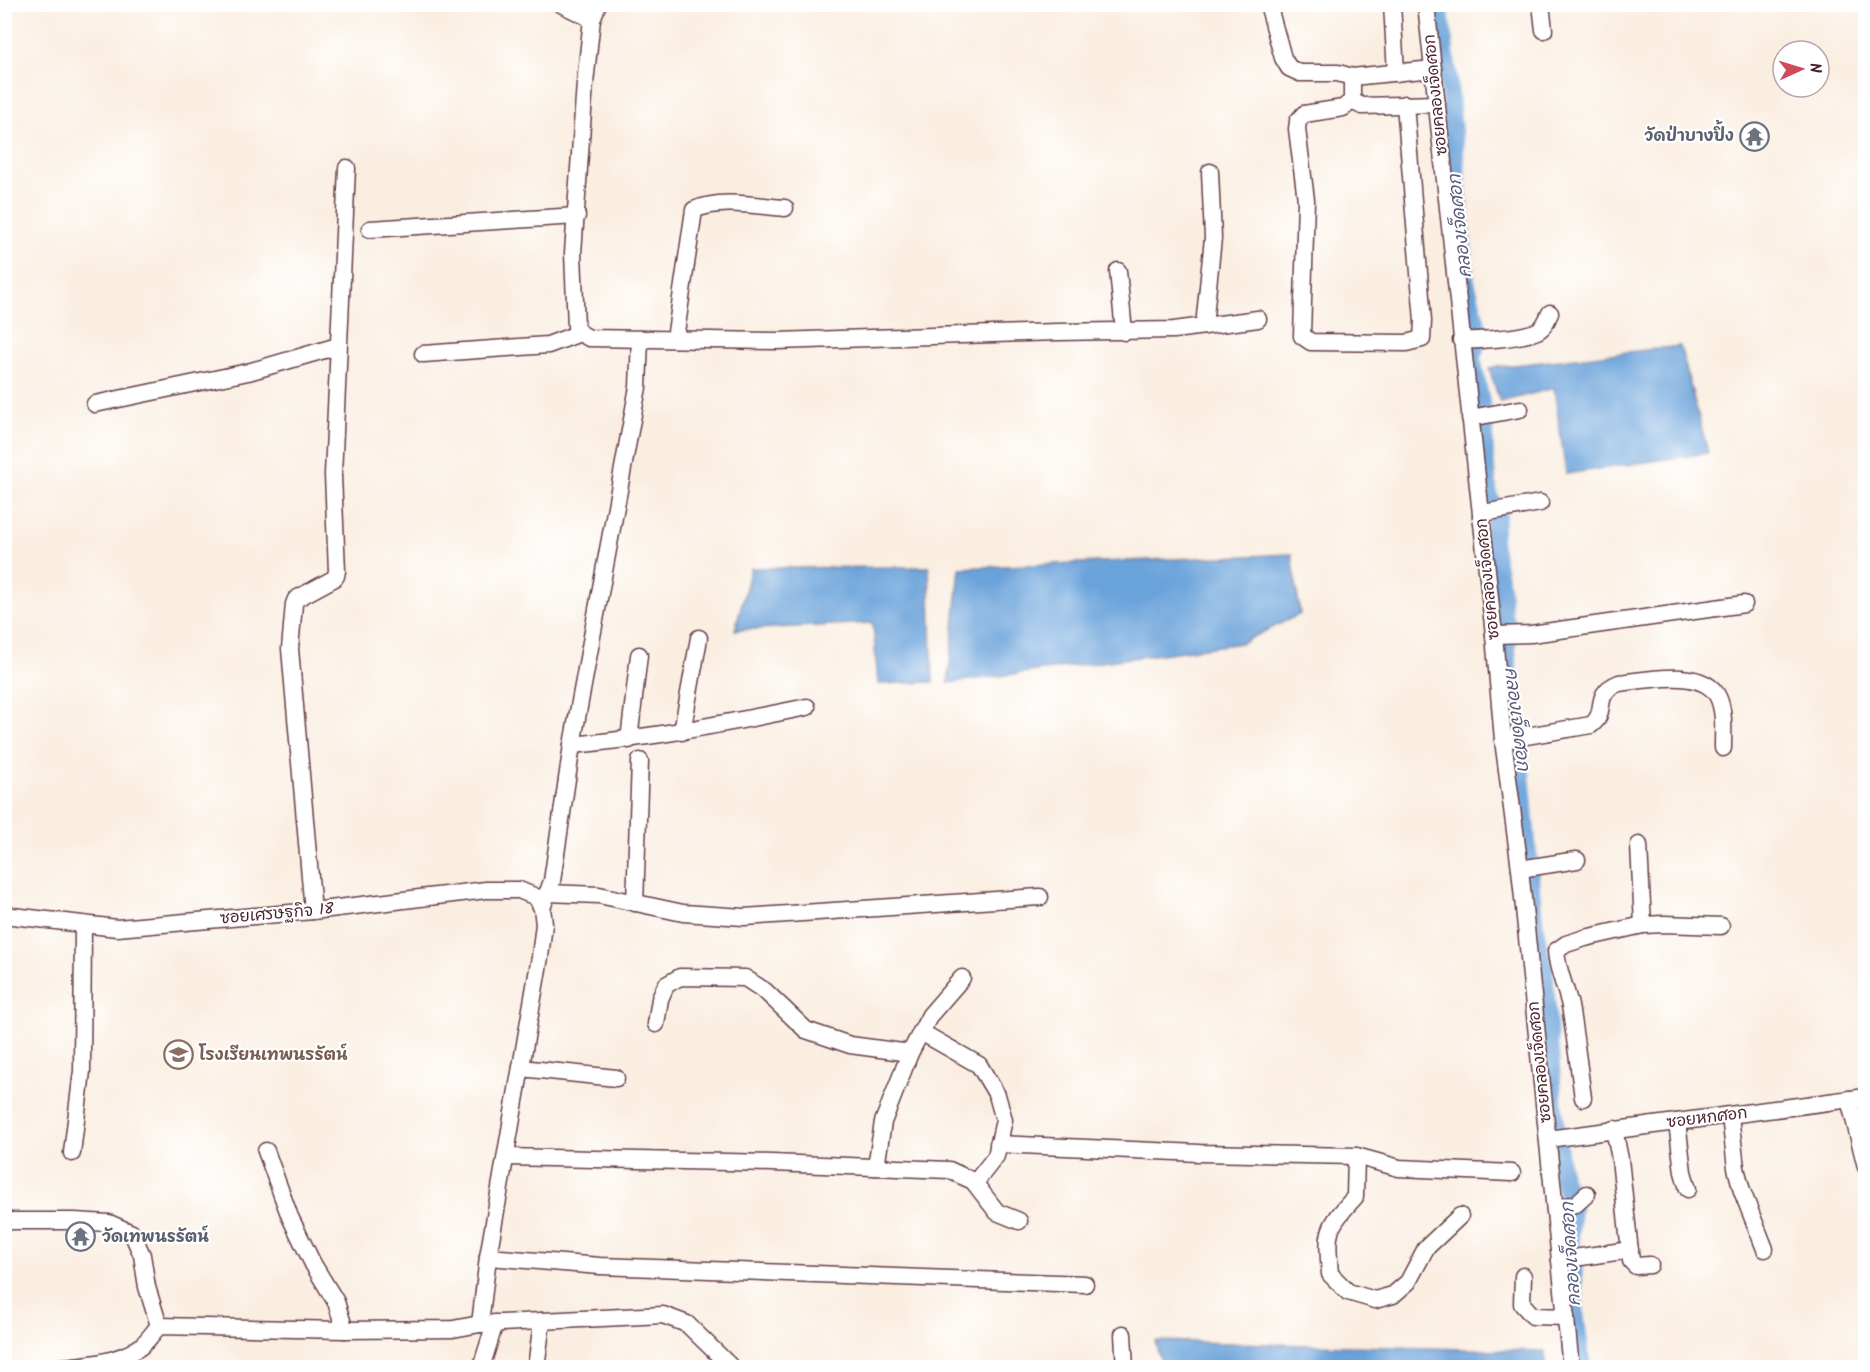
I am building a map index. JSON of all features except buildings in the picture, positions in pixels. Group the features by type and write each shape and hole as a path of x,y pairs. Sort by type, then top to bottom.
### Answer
{"street":[{"path":"561,4 595,12 585,83 573,253 576,327 580,333 590,338 777,341 1124,332 1174,330 1258,318"},
{"path":"1268,4 1283,58 1289,68 1300,73 1338,73 1352,77 1433,69"},
{"path":"1392,4 1396,73"},
{"name":"ซอยคลองเจ็ดศอก","path":"1426,4 1499,635 1548,1139 1570,1203 1571,1258 1566,1317 1571,1368"},
{"path":"1541,4 1544,30"},
{"path":"1352,77 1352,101"},
{"path":"1352,101 1343,108 1304,114 1298,121 1297,129 1306,200 1302,336 1311,342 1406,343 1420,341 1424,335 1405,104"},
{"path":"1352,101 1362,106 1437,104"},
{"path":"313,911 291,649 296,599 333,579 337,571 333,475 347,168"},
{"path":"1204,326 1213,238 1210,172"},
{"path":"675,339 694,210 725,204 784,208"},
{"path":"370,229 577,216"},
{"path":"1118,270 1124,332"},
{"path":"1466,340 1538,331 1550,313"},
{"path":"423,354 548,345 580,333"},
{"path":"481,1368 488,1323 488,1257 540,957 545,901 552,881 572,745 638,387 640,339"},
{"path":"95,404 338,352"},
{"path":"1474,417 1520,410"},
{"path":"1485,515 1517,506 1540,503"},
{"path":"1499,635 1531,634 1744,604"},
{"path":"682,732 699,638"},
{"path":"629,740 639,655"},
{"path":"1509,739 1591,725 1600,714 1603,694 1608,687 1618,683 1687,678 1701,680 1711,687 1718,697 1722,712 1723,748"},
{"path":"572,745 682,732 807,707"},
{"path":"635,903 640,761"},
{"path":"1639,845 1643,925"},
{"path":"1520,869 1577,860"},
{"name":"ซอยเศรษฐกิจ 18","path":"4,915 117,928 313,911 486,890 519,890 545,901"},
{"path":"545,901 599,895 683,913 744,917 1040,897"},
{"path":"72,1154 82,1071 83,925"},
{"path":"1583,1098 1569,1004 1563,979 1555,966 1556,951 1566,944 1585,938 1643,925 1721,926"},
{"path":"1532,968 1555,966"},
{"path":"656,1024 660,999 666,985 680,976 745,978 765,992 806,1030 850,1045 910,1053"},
{"path":"876,1167 883,1122 910,1053 930,1015 962,978"},
{"path":"921,1032 980,1065 997,1095 1004,1120 996,1156 975,1183"},
{"path":"521,1068 616,1078"},
{"path":"1857,1098 1866,1167"},
{"name":"ซอยหกศอก","path":"1548,1139 1617,1144 1677,1128 1731,1129 1857,1098"},
{"path":"1677,1128 1688,1189"},
{"path":"1731,1129 1742,1191 1765,1249"},
{"path":"998,1144 1199,1153 1356,1156 1398,1168 1512,1173"},
{"path":"1617,1144 1631,1261 1636,1266 1650,1265"},
{"path":"266,1151 290,1217 313,1264 336,1302 345,1330"},
{"path":"1356,1156 1355,1197 1334,1219 1327,1238 1330,1274 1348,1292 1375,1300 1393,1295 1408,1282 1426,1248 1460,1216"},
{"path":"506,1157 949,1170 975,1183 997,1212 1019,1221"},
{"path":"4,1221 109,1223 132,1233 142,1255 147,1287 159,1326"},
{"path":"1571,1258 1630,1250"},
{"path":"488,1257 612,1266 1085,1284"},
{"path":"1523,1276 1522,1304 1533,1316 1566,1317"},
{"path":"51,1368 84,1365 117,1358 140,1347 159,1326 345,1330 453,1329 488,1323 663,1315 687,1324 732,1368"},
{"path":"536,1368 542,1321"},
{"path":"1123,1334 1125,1368"}],"water":[{"path":"1680,346 1708,453 1566,474 1554,388 1500,402 1489,368"},
{"path":"1292,554 1300,614 1241,643 948,683 960,568"},
{"path":"929,567 933,682 878,684 873,623 735,630 751,568"},
{"path":"1155,1341 1545,1351 1546,1367 1162,1367"}],"waterway":[{"name":"คลองเจ็ดศอก","path":"1439,4 1448,73 1466,282 1480,335 1472,358 1484,416 1489,498 1498,510 1492,542 1501,588 1503,616 1510,629 1507,646 1508,672 1515,719 1521,732 1519,750 1533,911 1538,946 1544,967 1554,1111 1562,1178 1572,1205 1570,1236 1575,1312 1582,1368"}],"place":[{"name":"วัดป่าบางปิ้ง","path":"1755,136"},
{"name":"โรงเรียนเทพนรรัตน์","path":"178,1055"},
{"name":"วัดเทพนรรัตน์","path":"81,1237"}]}
